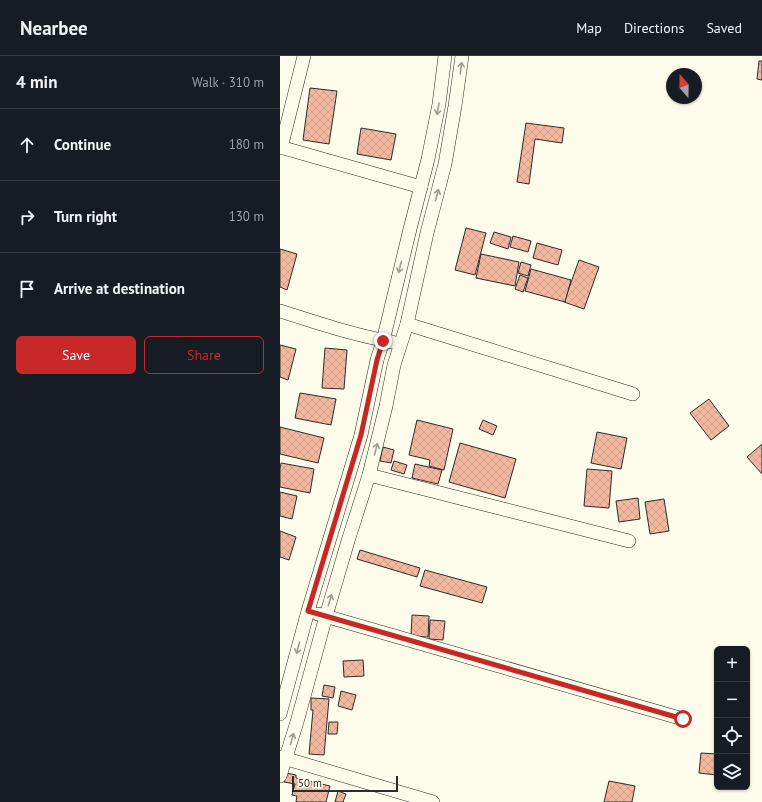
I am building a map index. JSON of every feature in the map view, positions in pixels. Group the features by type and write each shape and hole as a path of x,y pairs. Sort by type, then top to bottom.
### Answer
{"street":[{"path":"304,56 280,147 421,187"},
{"path":"280,714 308,611 361,435 377,360 428,159 439,104 445,56"},
{"path":"280,776 283,758 369,475 394,365 407,324 427,233 445,164 462,56"},
{"path":"280,311 329,327 383,341 401,344"},
{"path":"407,324 633,394"},
{"path":"369,475 629,541"},
{"path":"308,611 683,719"},
{"path":"283,758 433,802"}],"building":[{"path":"759,61 762,61 762,80 757,79"},
{"path":"310,88 337,91 329,144 303,140"},
{"path":"526,123 564,128 562,143 535,139 529,184 517,182"},
{"path":"361,128 396,134 391,160 357,154"},
{"path":"466,228 486,233 475,275 455,270"},
{"path":"494,232 511,237 508,249 490,243"},
{"path":"513,236 531,241 528,252 510,247"},
{"path":"537,243 562,250 558,265 533,258"},
{"path":"280,249 297,254 287,290 280,287"},
{"path":"481,254 519,262 515,286 476,278"},
{"path":"579,260 599,267 584,309 564,302"},
{"path":"521,262 531,265 528,276 518,273"},
{"path":"531,269 571,280 565,302 525,291"},
{"path":"520,275 528,278 523,292 515,289"},
{"path":"280,345 296,349 288,380 280,377"},
{"path":"325,348 347,350 344,389 322,388"},
{"path":"300,393 336,399 331,425 295,418"},
{"path":"709,399 729,426 711,440 690,413"},
{"path":"417,420 453,429 444,470 429,466 430,460 409,455"},
{"path":"483,420 497,426 493,435 479,429"},
{"path":"280,427 324,438 318,463 280,454"},
{"path":"597,432 627,438 621,469 591,463"},
{"path":"460,443 516,459 505,498 449,482"},
{"path":"762,444 762,474 747,457"},
{"path":"383,447 394,450 391,463 380,461"},
{"path":"394,461 407,465 404,474 391,470"},
{"path":"281,463 314,469 310,493 280,487"},
{"path":"415,464 442,470 438,484 412,478"},
{"path":"587,469 612,471 609,508 584,506"},
{"path":"280,492 297,496 292,519 280,516"},
{"path":"638,498 640,519 619,522 616,501"},
{"path":"664,499 669,531 650,534 645,502"},
{"path":"280,531 296,537 289,560 280,557"},
{"path":"360,550 420,568 417,577 357,559"},
{"path":"425,570 487,587 482,603 420,586"},
{"path":"412,615 429,616 428,637 411,636"},
{"path":"430,620 445,621 443,640 429,639"},
{"path":"363,660 364,676 344,677 343,661"},
{"path":"324,685 335,687 333,698 322,696"},
{"path":"341,691 356,695 352,710 338,706"},
{"path":"311,698 329,699 324,755 309,754 313,710 311,710"},
{"path":"329,722 338,722 337,734 328,734"},
{"path":"701,753 714,754 714,775 699,773"},
{"path":"286,773 296,775 296,778 330,786 326,802 296,802 297,796 292,795 295,784 284,782"},
{"path":"609,781 635,786 632,802 604,802"},
{"path":"338,791 346,794 343,802 335,802"}],"route":[{"path":"383,341 377,360 361,435 308,611 683,719"}]}
